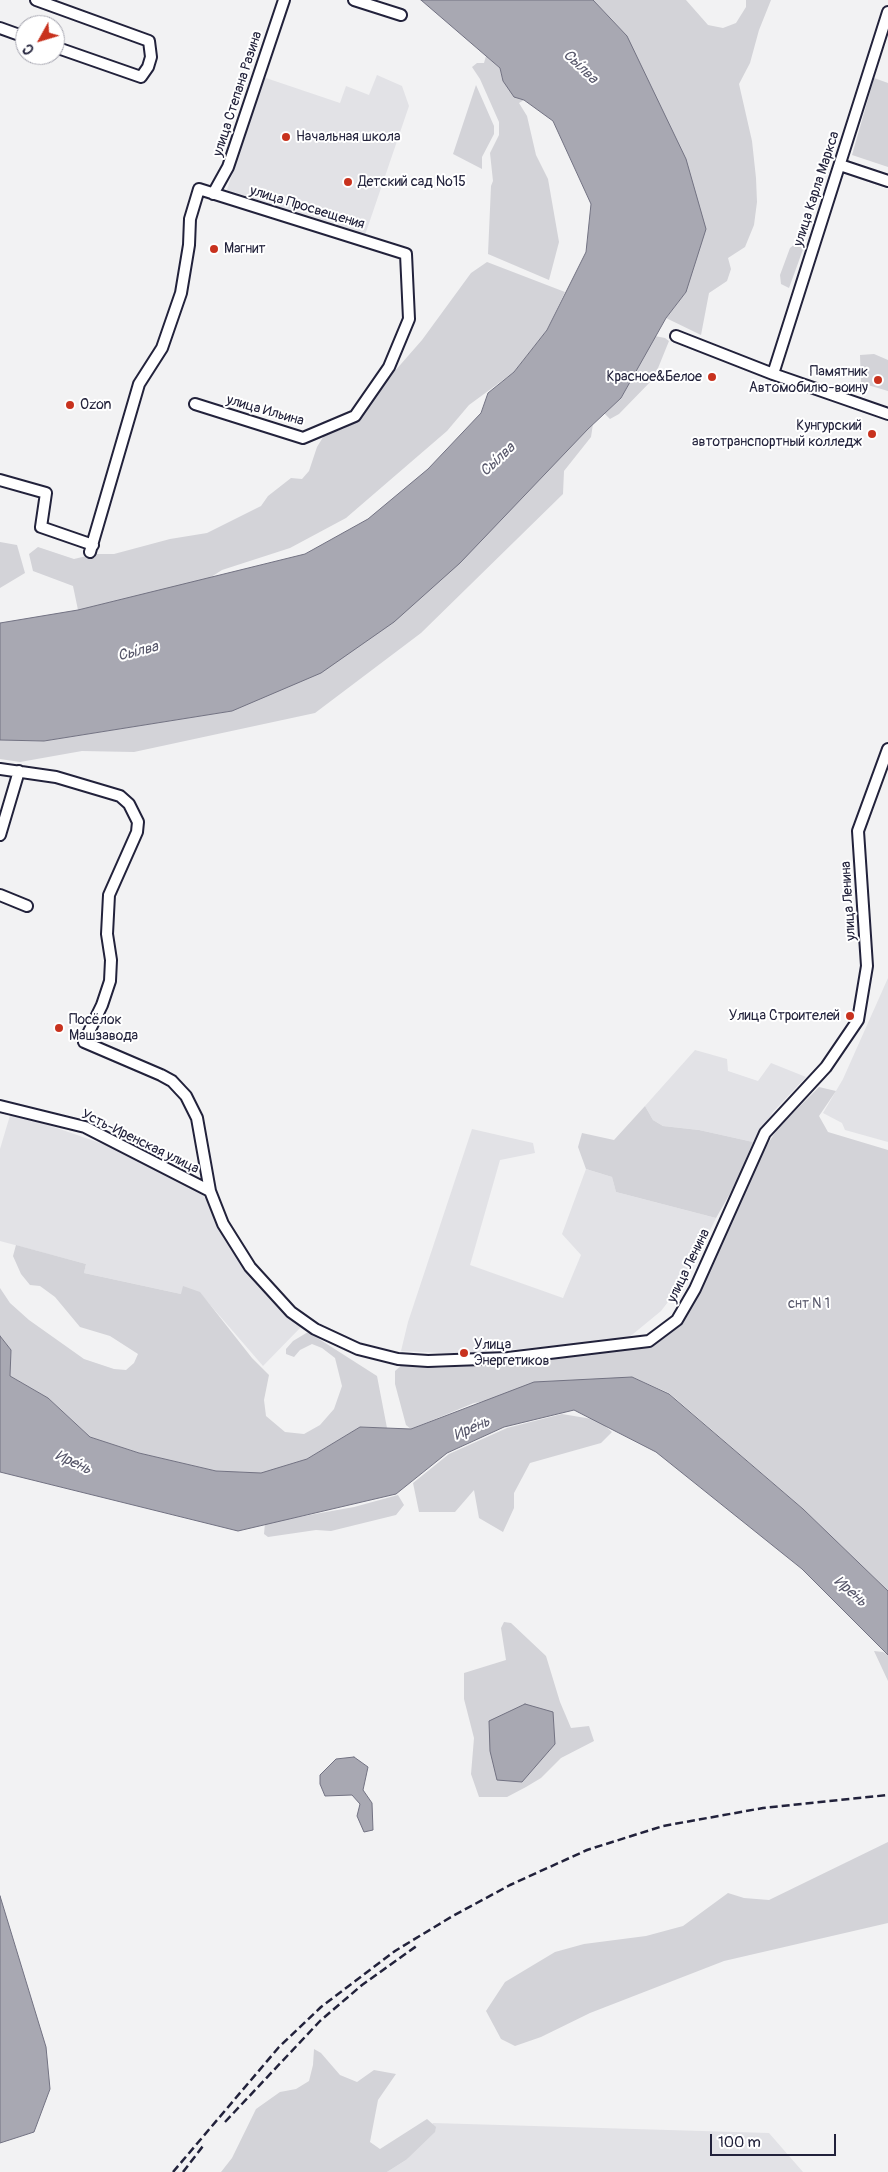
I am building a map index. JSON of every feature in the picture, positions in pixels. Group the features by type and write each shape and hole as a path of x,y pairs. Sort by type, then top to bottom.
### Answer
{"street":[{"path":"36,0 149,41 151,57 148,67 141,77 65,50"},
{"name":"улица Степана Разина","path":"213,194 228,167 284,0"},
{"path":"354,0 401,15"},
{"name":"улица Карла Маркса","path":"773,374 888,12"},
{"path":"0,28 15,33"},
{"path":"840,165 888,181"},
{"name":"улица Просвещения","path":"0,480 46,493 41,527 92,549 139,384 162,348 181,293 189,245 190,219 199,189 406,254 409,319 389,367 355,416"},
{"path":"676,336 773,374 888,414"},
{"name":"улица Ильина","path":"195,404 303,438 355,416"},
{"name":"улица Ленина","path":"210,1191 235,1245 259,1279 302,1320 329,1336 358,1349 392,1358 428,1361 508,1358 649,1341 677,1320 695,1289 766,1133 826,1067 858,1020 867,966 858,831 888,749"},
{"path":"0,769 56,777 120,796 133,809 138,822 137,832 109,895 107,934 111,960 110,981 102,1005 84,1042 161,1075 183,1092 192,1105 197,1118 210,1191"},
{"path":"0,835 19,772"},
{"path":"0,895 27,906"},
{"name":"Усть-Иренская улица","path":"0,1106 85,1127 210,1191"}],"shaded area":[{"path":"377,75 402,86 409,106 365,235 227,190 263,77 340,103 346,86 369,95"},
{"path":"888,978 888,1142 845,1130 842,1123 823,1113 843,1079"},
{"path":"695,1050 727,1059 728,1071 758,1081 771,1063 806,1077 773,1112 753,1142 699,1130 663,1126 653,1120 645,1106"},
{"path":"11,1112 123,1151 198,1190 206,1199 232,1251 247,1273 301,1327 263,1366 199,1292 181,1294 84,1273 86,1264 0,1241 0,1149"},
{"path":"472,1129 533,1143 535,1153 500,1160 470,1265 563,1298 581,1255 562,1234 586,1169 612,1177 616,1192 716,1218 688,1276 661,1311 627,1339 466,1354 401,1351 408,1322"},
{"path":"433,2123 769,2133 803,2172 387,2172 406,2160"}],"green space":[{"path":"593,0 686,0 708,25 723,28 736,23 746,7 746,0 771,0 759,30 750,63 739,84 752,141 756,178 757,202 754,225 745,247 728,258 731,269 727,281 709,293 701,335 666,318 686,292 627,36"},
{"path":"486,56 500,68 503,81 524,100 519,103 527,116 536,155 548,179 559,242 549,280 488,254 491,186 493,181 490,153 499,135 499,122 480,79 472,67 477,63 484,63"},
{"path":"874,78 888,83 888,167 852,155"},
{"path":"476,85 494,126 494,134 482,157 482,169 453,154"},
{"path":"801,239 805,244 789,288 781,284 780,275 790,248"},
{"path":"487,262 565,292 547,330 514,372 469,405 447,431 346,518 290,548 222,570 208,579 78,610 73,586 33,571 29,554 38,547 74,559 95,554 114,554 170,539 207,533 261,506 268,496 291,478 302,479 309,471 317,447 325,434 343,429 359,420 387,380 422,340 471,273"},
{"path":"655,336 669,341 654,378 619,414 610,419 604,413 621,398"},
{"path":"874,354 888,360 888,391 861,383 860,355"},
{"path":"593,424 591,437 564,471 563,494 421,633 315,713 134,752 82,751 20,762 0,759 0,740 44,741 232,711"},
{"path":"0,542 17,545 25,573 0,588"},
{"name":"снт N 1","path":"819,1087 836,1091 819,1116 828,1132 888,1150 888,1591 803,1509 669,1393 632,1377 474,1403 411,1429 406,1425 395,1384 395,1371 403,1364 438,1368 519,1363 655,1343 678,1324 691,1306 762,1153 778,1128"},
{"path":"645,1106 653,1120 663,1126 699,1130 753,1142 736,1183 716,1218 616,1192 612,1177 586,1169 578,1147 582,1133 614,1140"},
{"path":"16,1245 86,1264 84,1273 181,1294 183,1286 200,1292 252,1358 269,1375 264,1400 266,1416 285,1432 304,1434 320,1425 334,1409 342,1386 335,1358 322,1348 312,1344 300,1350 294,1357 286,1354 286,1349 293,1341 308,1332 377,1376 387,1428 360,1427 307,1459 261,1474 216,1471 139,1453 90,1437 48,1398 10,1376 11,1350 0,1336 0,1288 10,1303 29,1320 84,1359 114,1369 126,1370 134,1363 138,1354 110,1336 80,1327 55,1297 40,1286 30,1285 21,1274 13,1256"},
{"path":"562,1414 598,1420 612,1432 601,1443 530,1463 514,1493 514,1508 503,1532 479,1518 474,1490 455,1512 419,1512 413,1483 449,1454 507,1428"},
{"path":"398,1495 404,1505 396,1515 331,1531 316,1530 268,1537 264,1534 265,1523 354,1507"},
{"path":"504,1622 511,1623 546,1656 560,1702 571,1728 589,1726 594,1741 561,1758 541,1778 507,1797 479,1797 471,1774 474,1738 464,1699 464,1673 506,1660 501,1628"},
{"path":"874,1651 883,1652 888,1655 888,1681"},
{"path":"888,1842 888,1923 724,1961 590,2013 541,2037 515,2046 501,2039 486,2011 505,1982 555,1952 584,1944 646,1936 683,1926 728,1893 744,1898 769,1900"},
{"path":"314,2049 321,2053 340,2075 357,2082 374,2070 396,2074 378,2100 370,2142 380,2149 427,2119 436,2127 435,2132 406,2160 387,2172 221,2172 232,2158 256,2109 280,2092 296,2089 309,2081"}],"water":[{"name":"Сы́лва","path":"421,0 593,0 627,36 686,159 706,229 686,292 666,318 621,398 588,429 460,563 394,622 321,673 232,711 44,741 0,740 0,623 78,610 305,554 368,519 428,469 481,413 488,393 514,372 547,330 586,252 591,204 553,121 524,100 514,97 503,81 500,68"},
{"name":"Ире́нь","path":"0,1336 11,1350 10,1376 48,1398 90,1437 139,1453 216,1471 261,1473 307,1459 360,1427 411,1429 534,1382 632,1377 669,1394 803,1509 888,1591 888,1655 802,1569 656,1452 574,1410 504,1427 447,1453 396,1494 238,1531 0,1472"},
{"path":"525,1704 553,1712 555,1744 522,1782 497,1780 490,1751 489,1721"},
{"path":"354,1757 368,1767 363,1790 372,1803 373,1830 364,1832 357,1816 360,1804 352,1795 325,1796 320,1784 320,1775 336,1759"},
{"path":"0,1896 46,2047 50,2089 34,2132 0,2143"}],"railway":[{"path":"173,2172 279,2047 321,2007 395,1951 451,1917 510,1885 587,1850 663,1826 763,1808 888,1795"},
{"path":"225,2122 320,2021 362,1985 418,1945"},
{"path":"183,2172 203,2146"}],"place":[{"name":"Начальная школа","path":"286,137"},
{"name":"Детский сад №15","path":"348,182"},
{"name":"Магнит","path":"214,249"},
{"name":"Красное&Белое","path":"712,377"},
{"name":"Памятник Автомобилю-воину","path":"878,380"},
{"name":"Ozon","path":"70,405"},
{"name":"Кунгурский автотранспортный колледж","path":"872,434"},
{"name":"Улица Строителей","path":"850,1016"},
{"name":"Посёлок Машзавода","path":"59,1028"},
{"name":"Улица Энергетиков","path":"464,1353"}]}
